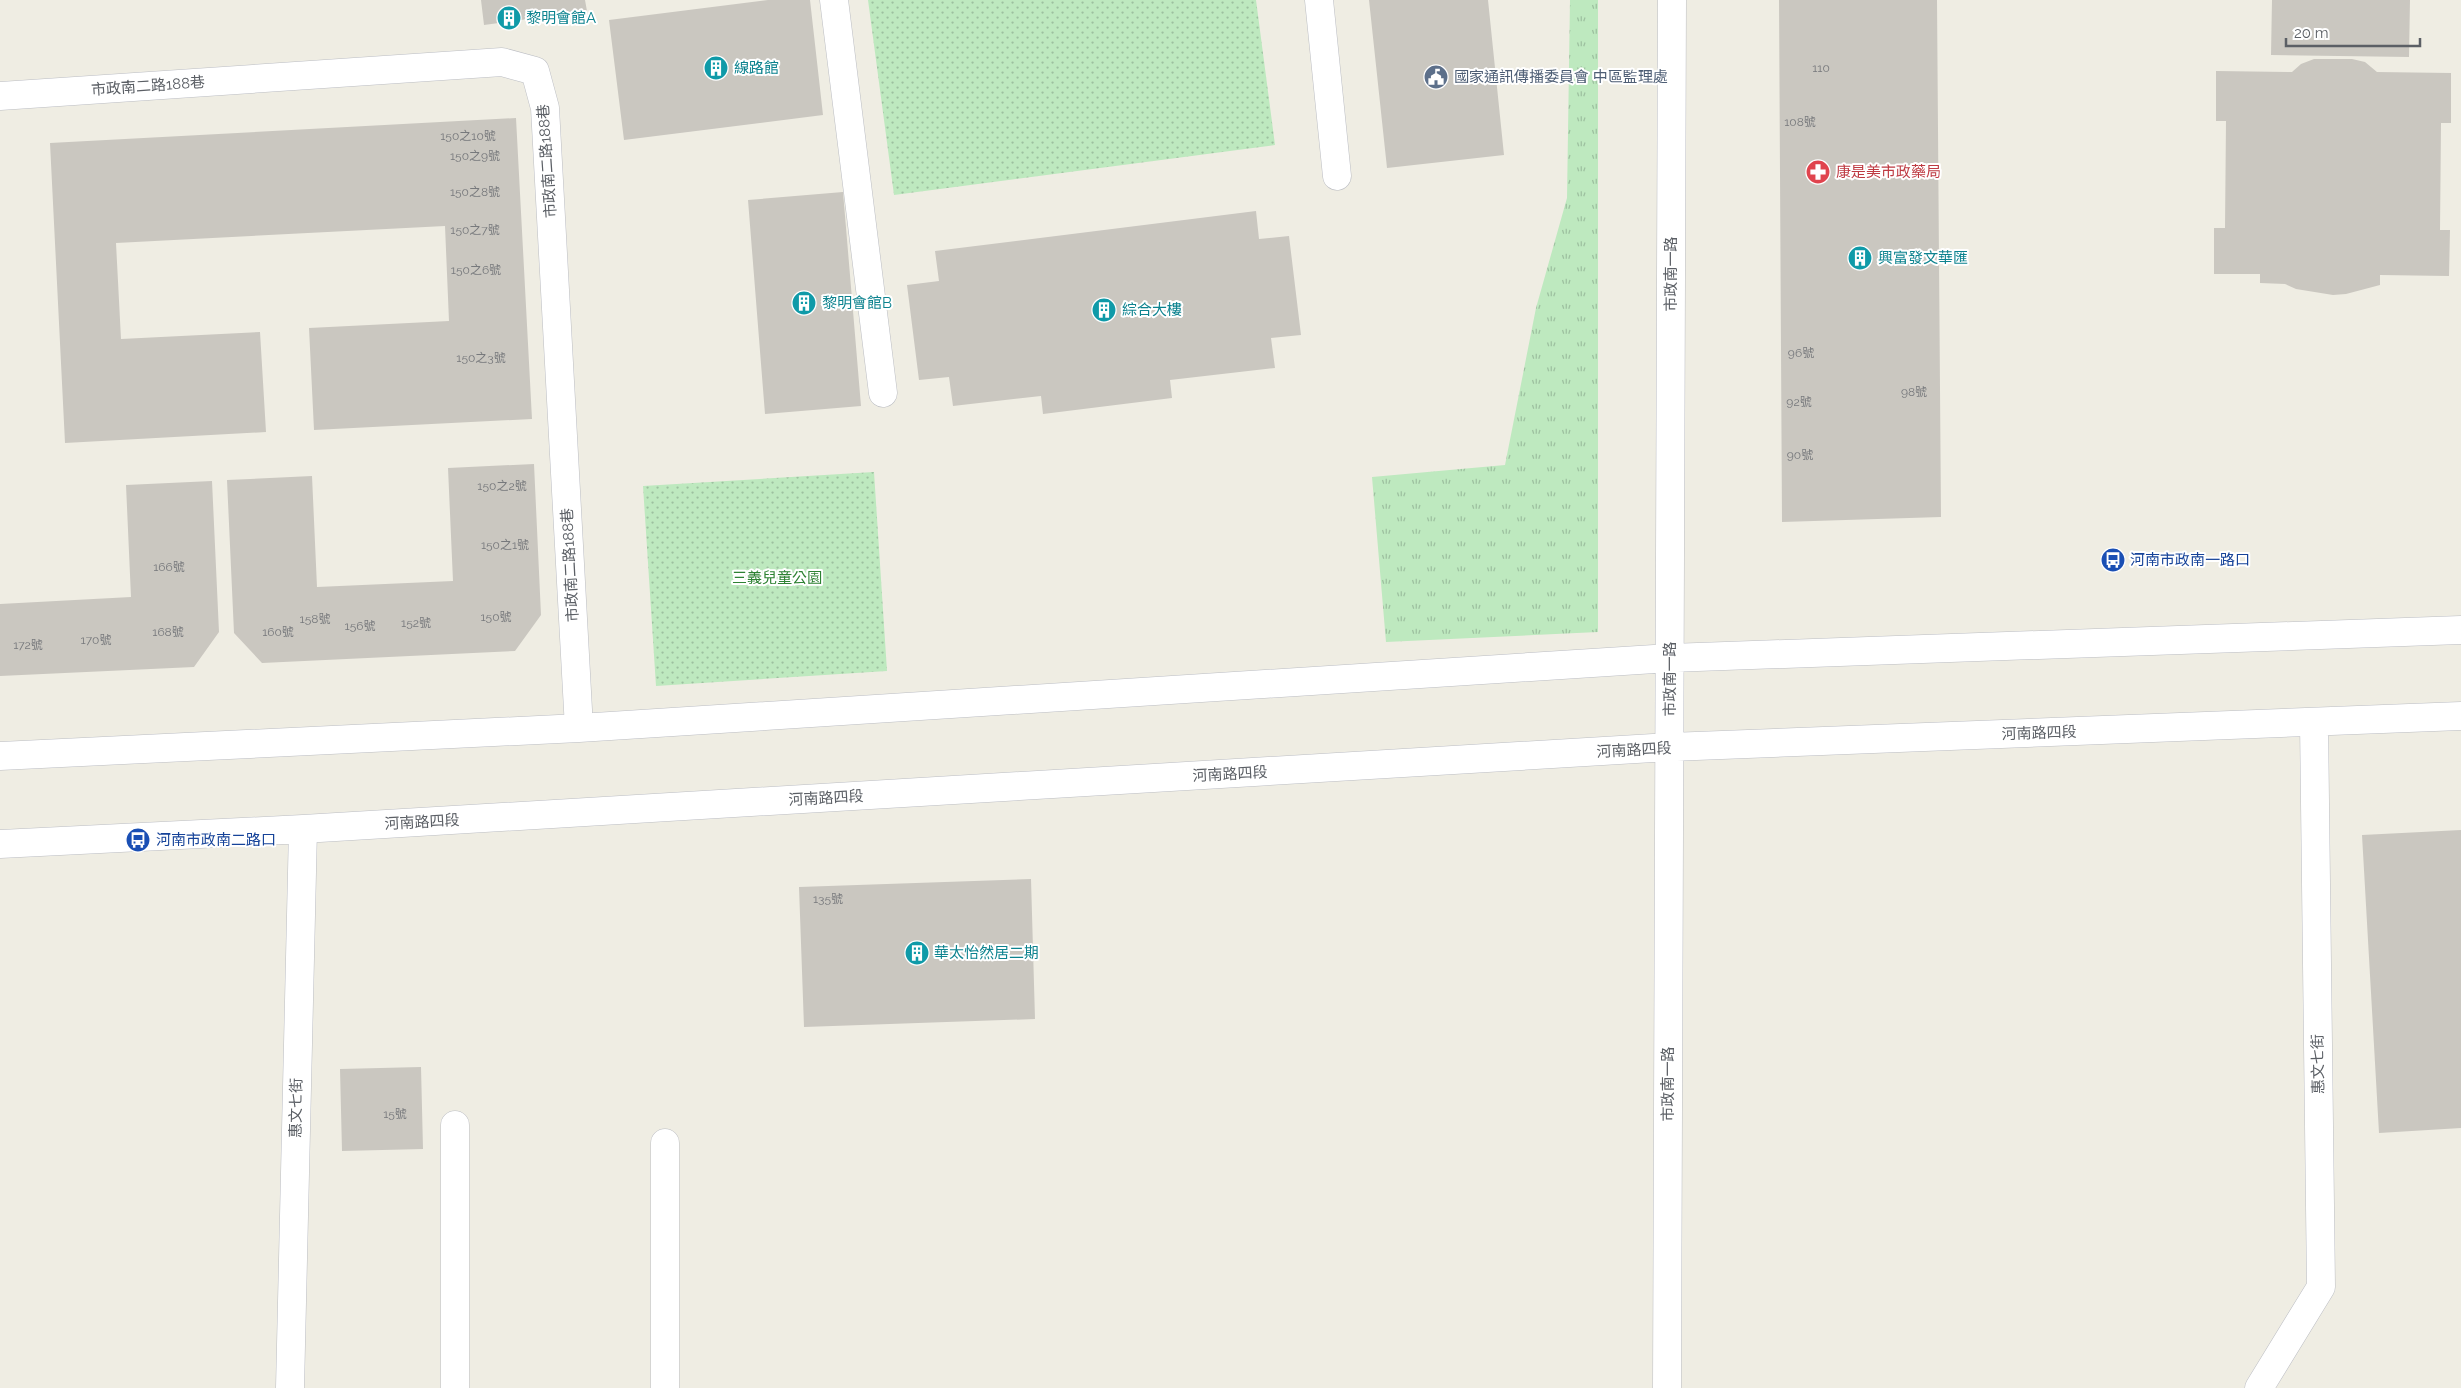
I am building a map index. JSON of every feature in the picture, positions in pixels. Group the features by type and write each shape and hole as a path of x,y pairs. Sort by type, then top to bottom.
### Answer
{"street":[{"path":"834,0 883,393"},
{"path":"1319,0 1337,176"},
{"name":"市政南一路","path":"1667,1388 1672,0"},
{"name":"市政南二路188巷","path":"0,96 502,62 535,71 545,108 578,728"},
{"path":"0,756 578,728 1670,658 2461,630"},
{"name":"河南路四段","path":"0,844 303,829 1670,747 2461,716"},
{"name":"惠文七街","path":"2259,1388 2321,1287 2314,722"},
{"name":"惠文七街","path":"290,1388 303,829"},
{"path":"455,1125 455,1388"},
{"path":"665,1143 665,1388"}],"green space":[{"path":"868,0 1256,0 1275,145 894,195"},
{"path":"1570,0 1598,0 1598,632 1386,642 1372,477 1505,465 1536,308 1567,198"},
{"name":"三義兒童公園","path":"874,472 887,671 656,686 643,486"}],"building":[{"name":"黎明會館A","path":"481,0 585,0 587,11 484,25"},
{"name":"線路館","path":"768,0 810,0 823,115 624,140 609,20"},
{"name":"國家通訊傳播委員會 中區監理處","path":"1369,0 1488,0 1504,155 1387,168"},
{"name":"興富發文華匯","path":"1779,0 1937,0 1941,517 1782,522"},
{"path":"2272,0 2410,0 2409,57 2271,55"},
{"path":"2314,59 2352,59 2365,62 2377,72 2451,73 2451,123 2441,123 2440,230 2450,230 2449,276 2380,275 2380,285 2346,294 2333,295 2296,289 2285,284 2260,283 2260,274 2214,274 2214,228 2225,228 2226,121 2216,121 2216,71 2292,72 2301,64"},
{"path":"516,118 532,419 314,430 309,328 449,321 445,226 116,243 121,339 260,332 266,432 65,443 50,143"},
{"name":"黎明會館B","path":"843,192 861,406 765,414 748,200"},
{"name":"綜合大樓","path":"1256,211 1259,239 1289,236 1301,335 1271,338 1275,368 1170,380 1172,398 1043,414 1041,396 953,406 949,377 919,380 907,285 939,281 935,251"},
{"path":"534,464 541,615 515,651 262,663 234,633 227,480 312,476 317,587 453,581 448,468"},
{"path":"212,481 219,632 194,667 0,676 0,604 131,597 126,485"},
{"path":"2461,830 2461,1128 2379,1133 2362,835"},
{"name":"華太怡然居二期","path":"1031,879 1035,1019 804,1027 799,887"},
{"path":"421,1067 423,1149 342,1151 340,1069"}],"place":[{"name":"黎明會館A","path":"509,18"},
{"name":"線路館","path":"716,68"},
{"name":"國家通訊傳播委員會 中區監理處","path":"1436,77"},
{"name":"康是美市政藥局","path":"1818,172"},
{"name":"興富發文華匯","path":"1860,258"},
{"name":"黎明會館B","path":"804,303"},
{"name":"綜合大樓","path":"1104,310"},
{"name":"河南市政南一路口","path":"2113,560"},
{"name":"河南市政南二路口","path":"138,840"},
{"name":"華太怡然居二期","path":"917,953"}]}
